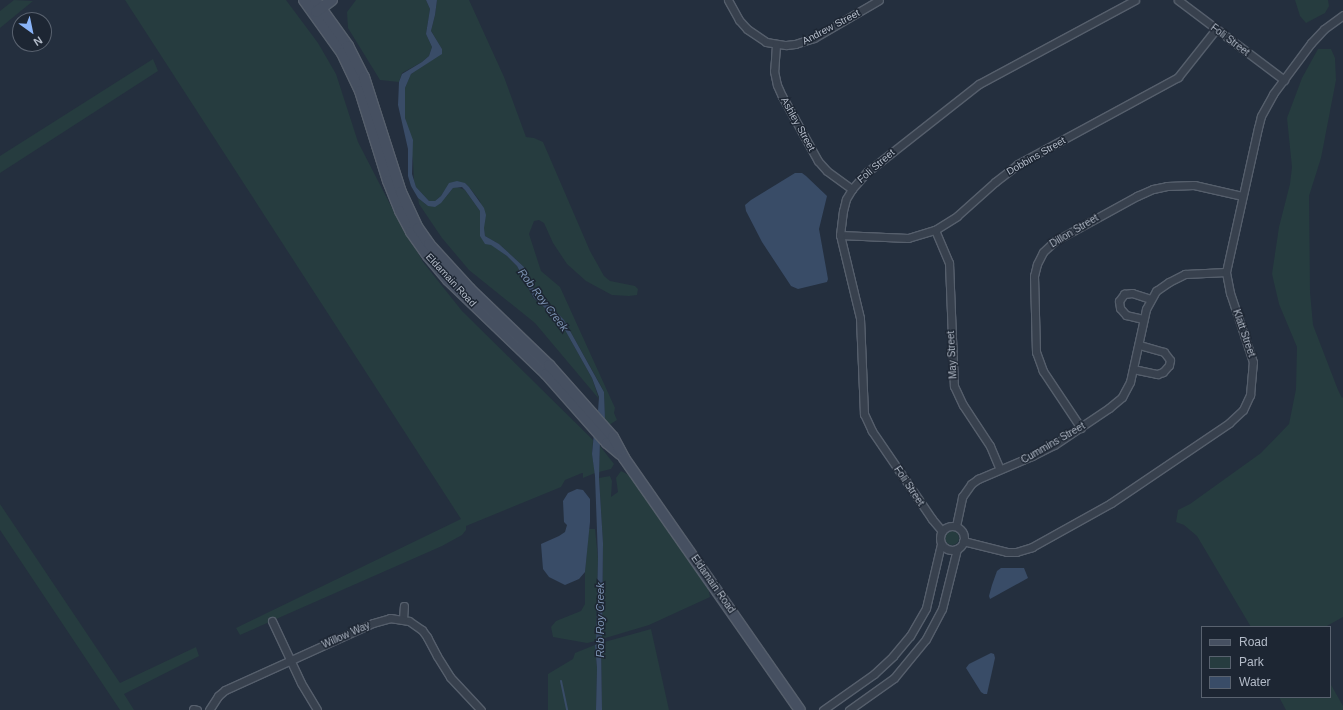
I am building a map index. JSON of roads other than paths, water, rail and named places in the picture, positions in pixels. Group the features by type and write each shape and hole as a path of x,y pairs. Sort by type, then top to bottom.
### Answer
{"main road":[{"name":"Eldamain Road","path":"304,0 317,7 348,46 364,77 401,192 426,239 448,267 527,343 613,437 624,458 800,710"},
{"path":"317,7 332,0"}],"street":[{"name":"Andrew Street","path":"728,0 739,20 747,29 766,42 776,45 796,44 814,38 879,0"},
{"name":"Foli Street","path":"942,531 932,519 875,436 864,414 860,318 840,235 842,211 852,189 868,171 985,80 1135,0"},
{"name":"Foli Street","path":"1178,0 1284,80"},
{"name":"Klatt Street","path":"963,541 1007,552 1016,552 1032,546 1111,503 1229,424 1241,413 1250,395 1253,362 1230,293 1226,272 1261,116 1284,80 1311,43 1324,29 1343,15"},
{"name":"Dobbins Street","path":"840,235 908,238 935,230 957,216 995,182 1018,164 1178,77 1216,29"},
{"name":"Ashley Street","path":"776,45 774,70 777,85 782,96 818,161 831,174 852,189"},
{"name":"Dillon Street","path":"1081,428 1042,371 1037,356 1034,276 1037,264 1043,252 1055,241 1137,196 1153,189 1167,186 1194,185 1242,196"},
{"name":"May Street","path":"935,230 949,263 954,386 963,405 991,448 1000,469"},
{"name":"Cummins Street","path":"956,526 960,504 966,491 978,479 1036,454 1081,428 1122,397 1130,382 1139,345 1143,319 1150,299 1161,287 1184,274 1226,272"},
{"path":"1143,319 1126,315 1120,308 1119,301 1124,294 1132,293 1150,299"},
{"path":"1133,369 1158,374 1163,372 1170,365 1170,360 1164,352 1139,345"},
{"path":"824,710 874,674 893,656 910,636 926,608 941,544 940,539 942,531 946,527 956,526 963,533 963,541 956,549 942,609 926,639 894,678 850,710"},
{"path":"941,544 951,550 956,549"},
{"path":"404,606 403,619 416,625 426,635 447,674 481,710"},
{"name":"Willow Way","path":"209,710 218,696 225,690 379,620 390,618 403,619"},
{"path":"272,621 290,660 317,710"}],"water":[{"name":"Rob Roy Creek","path":"426,0 437,0 431,31 442,49 442,54 411,74 405,88 405,118 413,140 412,174 416,187 429,201 435,201 441,196 449,183 457,181 465,183 469,187 484,208 486,215 484,228 485,236 499,244 524,267 534,289 564,320 604,392 605,419 598,411 599,397 592,378 565,330 549,310 534,298 517,266 507,256 491,245 485,244 480,236 480,211 465,190 462,187 453,188 441,203 435,207 428,206 418,198 411,186 408,176 408,149 398,105 399,82 402,74 429,56 432,47 426,34 430,9"},
{"path":"795,173 802,173 827,196 819,229 828,279 827,282 798,289 791,286 762,242 746,211 745,205"},
{"name":"Rob Roy Creek","path":"594,433 600,441 599,478 603,543 602,639 596,641 598,558 595,476 592,454"},
{"path":"577,489 583,490 590,499 590,522 585,572 579,579 565,585 549,577 543,569 541,544 565,532 567,525 564,522 563,501 568,493"},
{"path":"1001,568 1024,568 1028,578 990,599 989,596 992,585 997,571"},
{"path":"601,643 602,710 596,710 597,668 595,645"},
{"path":"991,653 994,654 995,658 987,694 984,694 981,692 966,668 969,664"}],"waterway":[{"path":"561,681 567,710"}]}
